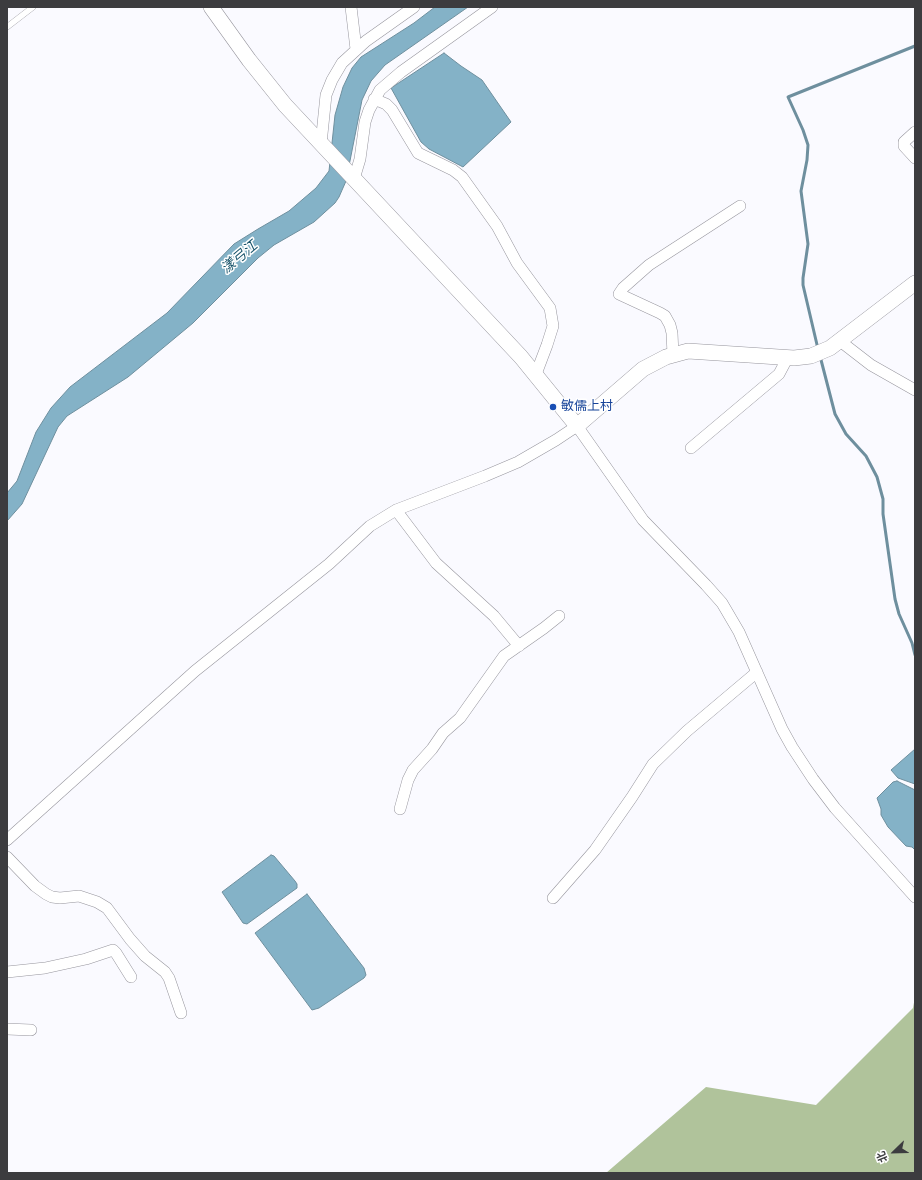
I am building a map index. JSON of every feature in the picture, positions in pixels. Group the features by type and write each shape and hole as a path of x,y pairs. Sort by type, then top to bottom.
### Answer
{"street":[{"path":"211,7 227,31 267,83 324,147 536,374 577,426 643,520 706,584 722,604 739,632 782,729 813,779 835,808 915,897"},
{"path":"351,7 356,49"},
{"path":"324,147 326,95 336,72 342,63 356,49 414,7"},
{"path":"352,177 360,158 365,122 380,90 401,72 492,7"},
{"path":"374,100 386,104 392,110 418,153 453,170 462,177 497,226 517,263 550,308 552,326 548,345 536,374"},
{"path":"915,132 904,142 904,146 915,158"},
{"path":"673,355 672,333 665,316 619,294 623,288 649,265 740,206"},
{"path":"7,840 195,671 329,564 370,526 396,510 518,462 577,426 643,370 654,363 673,355 688,351 803,358 811,356 830,348 840,341 915,283"},
{"path":"840,341 871,365 915,390"},
{"path":"691,448 779,374 788,357"},
{"path":"396,510 436,562 494,616 519,646"},
{"path":"400,809 408,780 413,770 443,733 460,718 504,656 559,616"},
{"path":"553,898 595,850 653,764 687,731 757,672"},
{"path":"7,857 35,886 46,894 52,897 60,898 79,896 97,902 106,908 145,956 165,972 169,978 181,1013"},
{"path":"7,972 45,968 86,959 113,950 131,977"},
{"path":"7,1030 31,1030"}],"lane":[{"path":"7,27 33,7"}],"green space":[{"path":"915,997 915,1173 606,1173 706,1087 816,1105 913,1008"}],"water":[{"name":"漾弓江","path":"435,7 468,7 385,65 371,81 362,100 346,181 335,203 314,222 274,245 258,258 193,323 128,377 67,416 58,427 22,504 7,521 7,493 17,481 36,432 51,408 70,387 167,313 234,244 289,211 316,188 329,171 335,115 343,87 352,68 361,57 414,23"},
{"path":"444,53 482,80 511,122 463,167 429,149 421,142 391,88"},
{"path":"915,749 915,784 898,778 891,770"},
{"path":"897,781 915,790 915,850 912,847 906,846 888,827 881,815 881,809 877,798 893,782"},
{"path":"271,855 274,856 295,881 297,888 247,924 243,923 222,892"},
{"path":"307,894 364,968 366,975 364,978 319,1008 312,1010 255,933"}],"waterway":[{"path":"818,349 803,285 808,244 801,191 807,160 808,145 788,97 915,46"},
{"path":"820,356 835,414 846,434 866,456 877,477 883,499 883,514 895,599 899,614 912,643 915,655"}],"place":[{"name":"敏儒上村","path":"553,407"}]}
